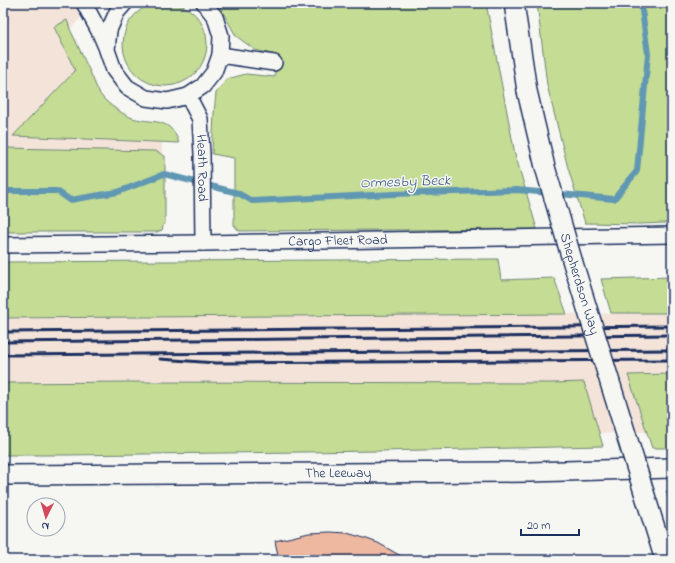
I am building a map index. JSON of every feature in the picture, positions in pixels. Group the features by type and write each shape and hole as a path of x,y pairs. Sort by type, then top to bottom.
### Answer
{"street":[{"path":"84,3 100,33 114,70 127,87 146,98 167,101 188,96 203,86 214,72 220,55 221,36 215,17 204,3"},
{"path":"107,50 109,30 117,12 125,3"},
{"name":"Shepherdson Way","path":"514,3 527,91 545,167 573,263 665,560"},
{"path":"220,55 274,63"},
{"name":"Heath Road","path":"188,96 200,119 203,243"},
{"name":"Cargo Fleet Road","path":"3,245 672,235"},
{"name":"The Leeway","path":"3,475 522,472 672,468"}],"shaded area":[{"path":"3,3 95,3 70,29 100,94 113,107 127,116 147,122 162,136 162,160 3,162"},
{"path":"672,313 672,431 607,433 371,433 3,438 3,318"}],"green space":[{"path":"165,2 181,5 195,14 204,28 207,44 204,60 195,74 181,83 165,86 149,83 135,74 126,60 123,44 126,28 135,14 149,5"},
{"path":"219,3 486,3 515,154 537,229 239,231 234,225 234,158 212,154 216,93 227,79 246,74 275,77 276,55 255,50 236,36"},
{"path":"537,3 672,3 672,109 670,150 672,150 672,220 665,223 640,224 585,223 568,168 547,85"},
{"path":"67,20 97,89 102,97 126,115 142,120 157,122 169,127 175,133 179,143 13,136 75,71 54,27"},
{"path":"3,148 155,151 165,156 165,221 162,230 157,232 3,232"},
{"path":"498,259 501,280 554,278 567,314 3,318 3,262"},
{"path":"672,277 672,313 611,313 601,279"},
{"path":"672,374 672,448 652,448 628,375"},
{"path":"584,382 603,446 379,451 3,455 3,383"},
{"path":"666,491 672,491 672,510"}],"building":[{"path":"309,533 347,533 378,543 408,560 279,560 275,541"}],"waterway":[{"name":"Ormesby Beck","path":"3,191 57,191 70,200 118,192 164,174 238,193 252,201 517,190 614,199 637,171 648,54 641,3"}],"railway":[{"path":"3,332 672,326"},
{"path":"3,342 672,335"},
{"path":"3,355 672,350"},
{"path":"160,359 216,363 672,360"}]}
